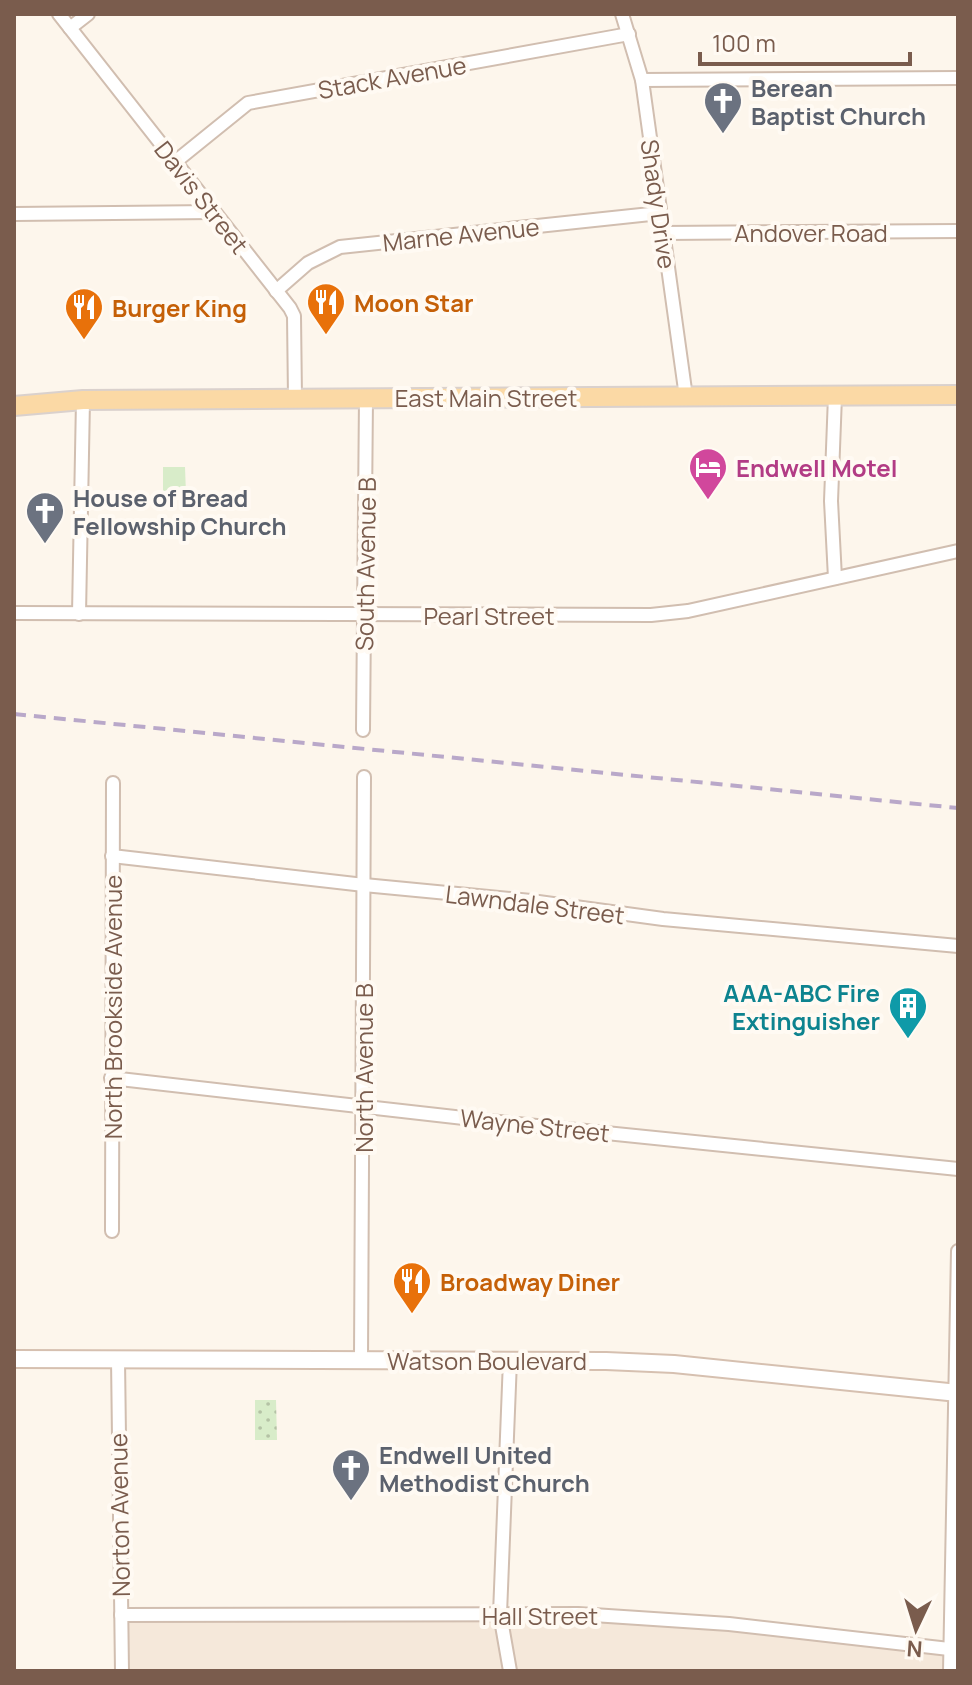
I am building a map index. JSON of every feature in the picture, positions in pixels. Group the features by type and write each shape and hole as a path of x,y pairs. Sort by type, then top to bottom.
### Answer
{"main road":[{"name":"East Main Street","path":"14,406 83,400 958,395"}],"street":[{"name":"Davis Street","path":"59,14 294,316 295,398"},
{"path":"70,28 88,14"},
{"name":"Shady Drive","path":"622,14 642,80 686,397"},
{"name":"Stack Avenue","path":"175,162 248,103 629,34"},
{"path":"642,80 958,78"},
{"path":"14,214 213,212"},
{"name":"Marne Avenue","path":"276,291 308,263 340,247 660,213"},
{"name":"Andover Road","path":"663,233 958,231"},
{"path":"835,396 831,501 835,578"},
{"name":"South Avenue B","path":"363,730 366,398"},
{"path":"79,614 83,400"},
{"name":"Pearl Street","path":"14,613 651,615 688,611 958,551"},
{"name":"North Avenue B","path":"361,1359 364,777"},
{"name":"North Brookside Avenue","path":"112,1231 113,783"},
{"name":"Lawndale Street","path":"112,856 531,901 663,919 958,946"},
{"name":"Wayne Street","path":"111,1078 958,1169"},
{"path":"950,1671 954,1649 958,1251"},
{"name":"Watson Boulevard","path":"19,1359 671,1363 957,1393"},
{"name":"Norton Avenue","path":"118,1359 122,1671"},
{"path":"510,1360 500,1614 510,1671"},
{"name":"Hall Street","path":"121,1615 640,1616 954,1649"}],"shaded area":[{"path":"121,1615 640,1616 958,1649 958,1671 122,1671"}],"green space":[{"path":"163,467 185,467 186,494 163,493"},
{"path":"255,1400 276,1400 277,1440 255,1440"}],"railway":[{"path":"14,714 958,808"}],"place":[{"name":"Berean Baptist Church","path":"723,135"},
{"name":"Moon Star","path":"326,336"},
{"name":"Burger King","path":"84,341"},
{"name":"Endwell Motel","path":"708,501"},
{"name":"House of Bread Fellowship Church","path":"45,545"},
{"name":"AAA-ABC Fire Extinguisher","path":"908,1040"},
{"name":"Broadway Diner","path":"412,1315"},
{"name":"Endwell United Methodist Church","path":"351,1502"}]}
